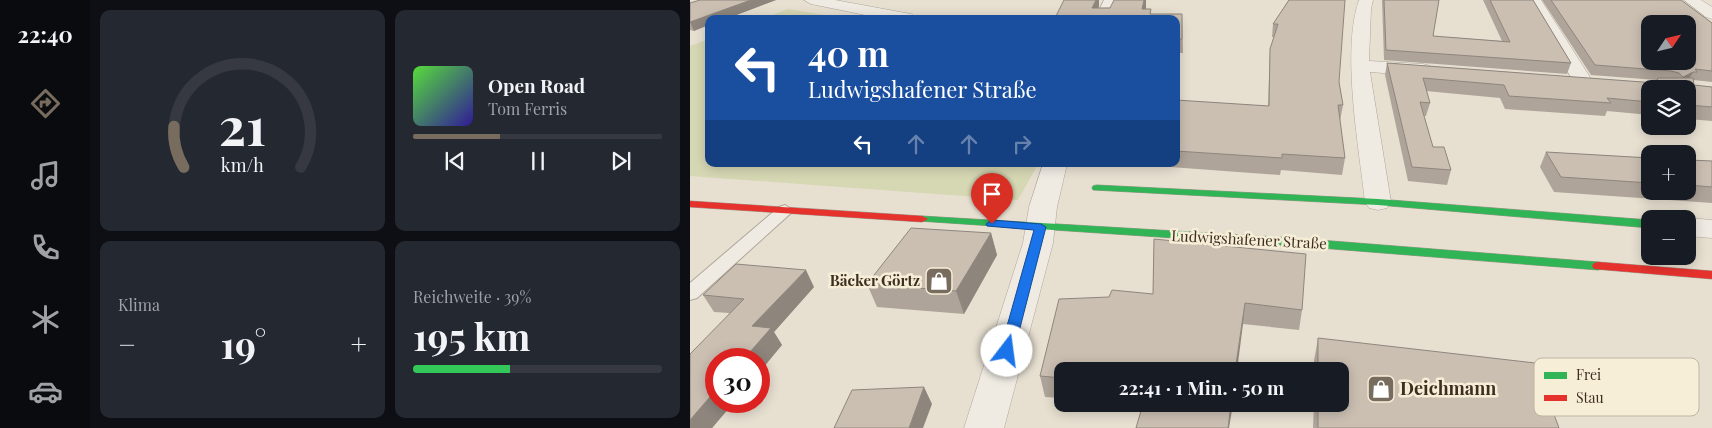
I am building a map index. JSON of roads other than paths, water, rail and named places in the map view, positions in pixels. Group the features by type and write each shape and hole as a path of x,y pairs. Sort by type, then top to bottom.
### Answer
{"main road":[{"path":"1097,188 1378,202 1641,223"},
{"name":"Ludwigshafener Straße","path":"690,204 785,210 1042,217 1294,242 1712,275"}],"street":[{"path":"811,0 890,15"},
{"path":"1104,15 1110,0"},
{"path":"1366,0 1363,9 1360,66 1378,202"},
{"path":"1534,0 1592,83 1564,81"},
{"path":"1691,0 1712,14"},
{"path":"1360,66 1438,71"},
{"path":"984,428 1054,167"},
{"path":"1696,228 1712,229"}],"lane":[{"path":"690,293 785,210"}],"place":[{"name":"Bäcker Görtz","path":"939,281"},
{"name":"Deichmann","path":"1381,389"}]}
